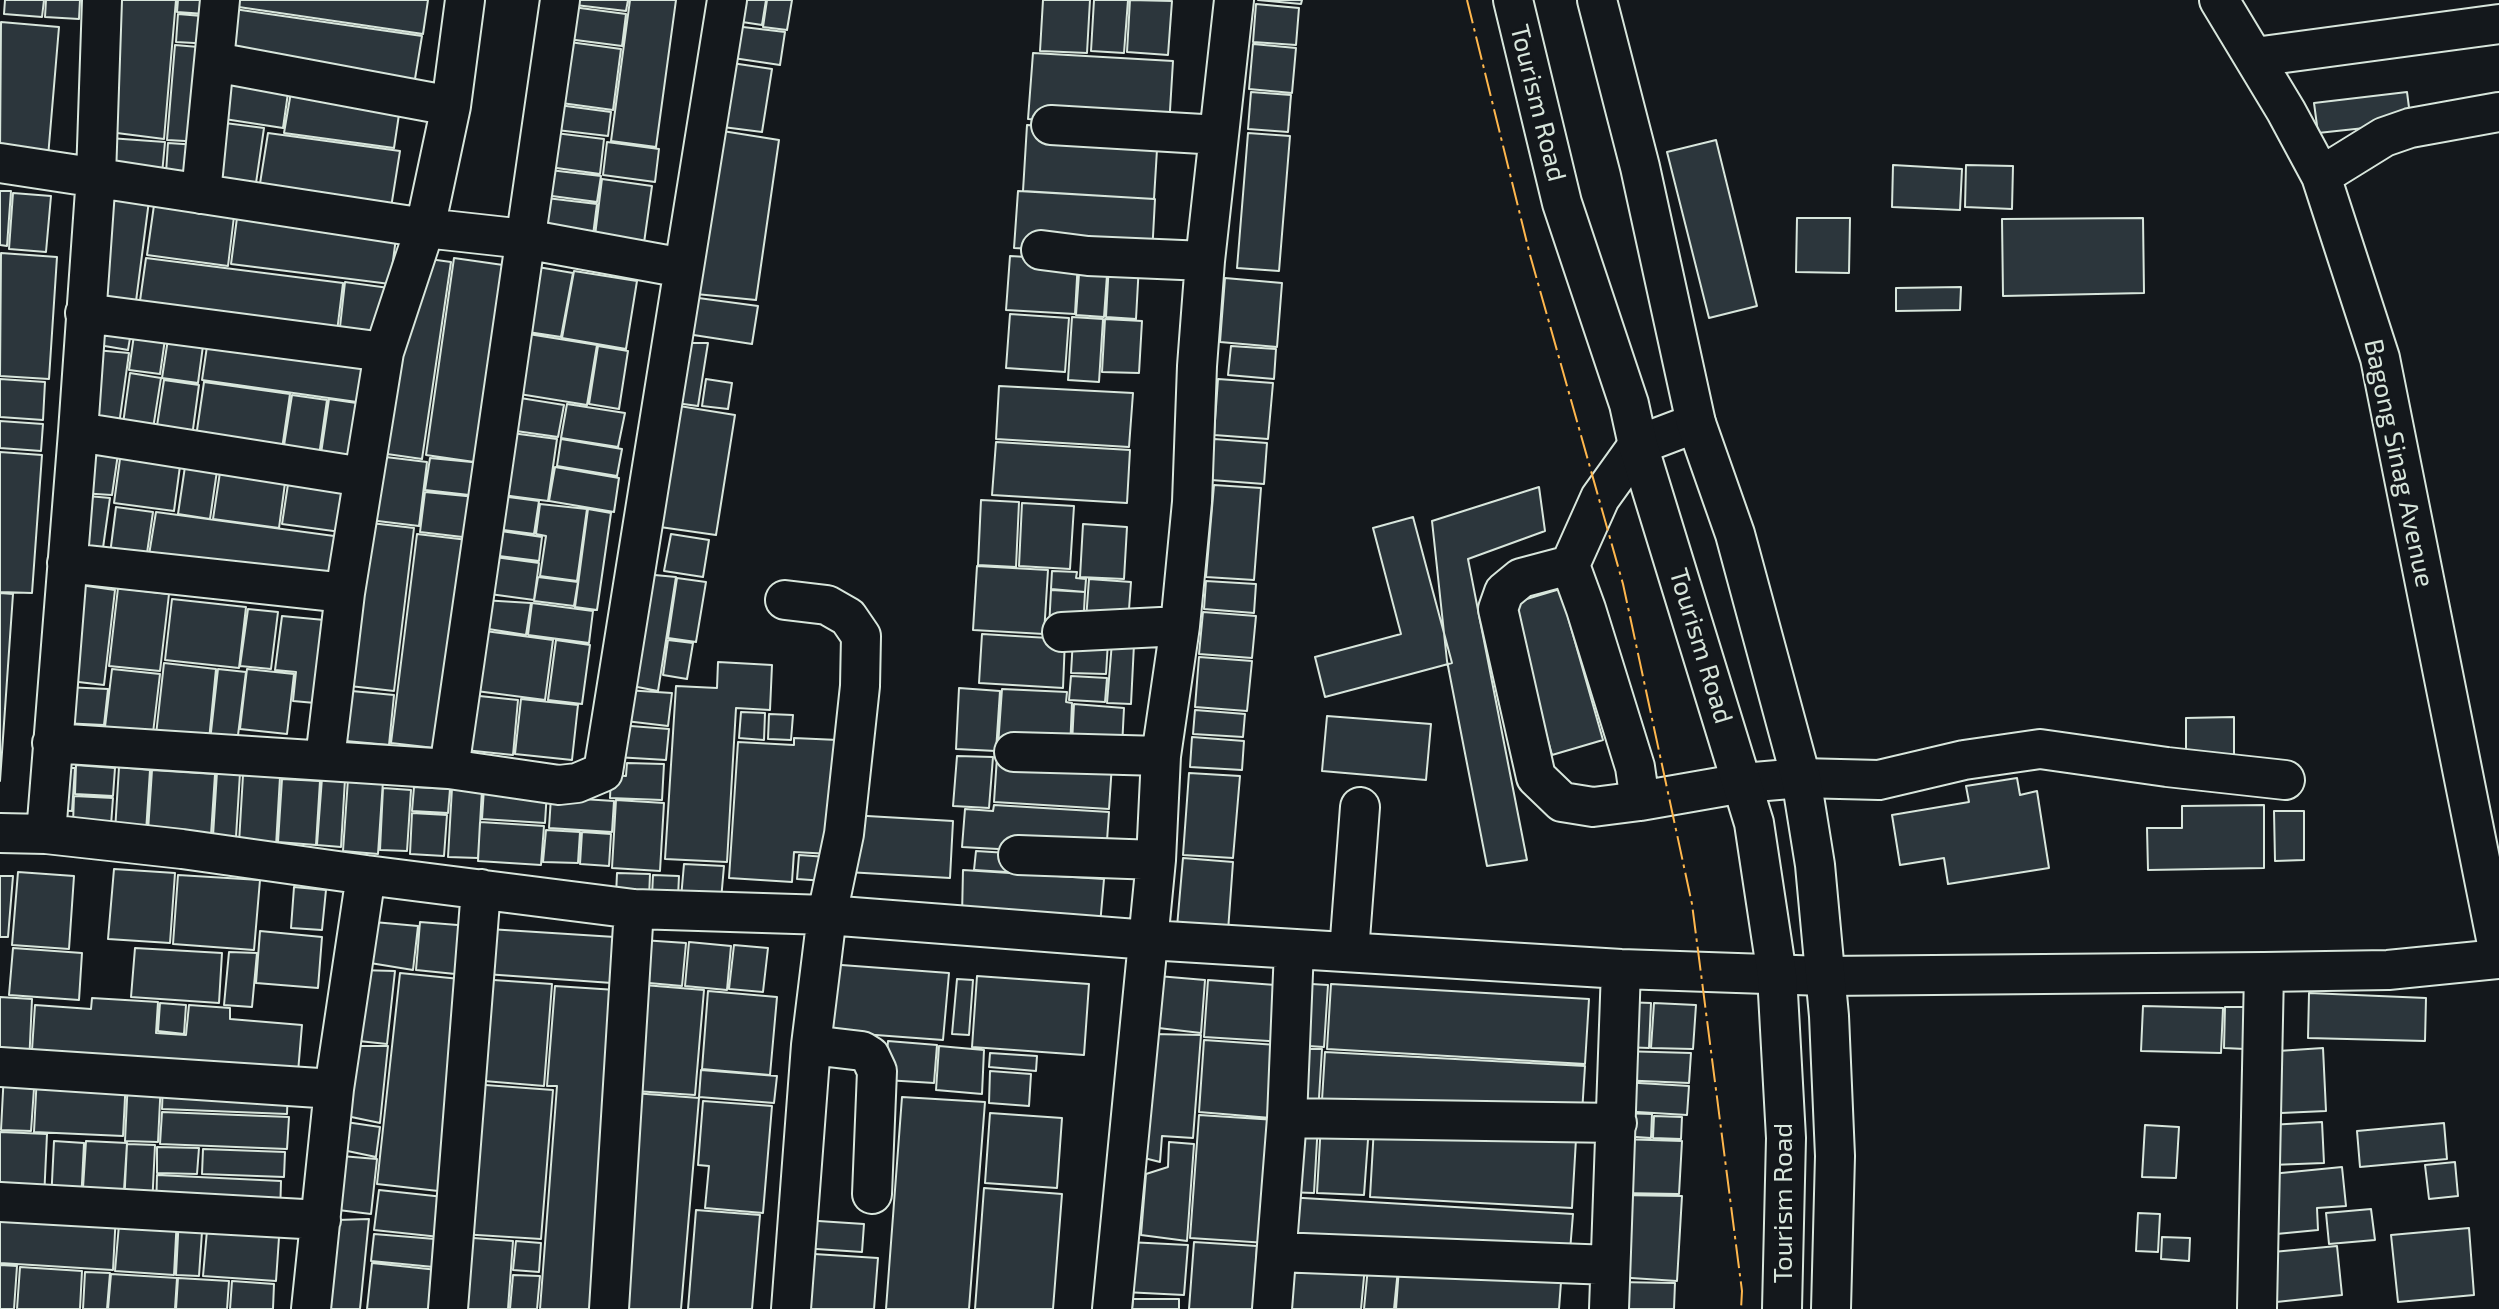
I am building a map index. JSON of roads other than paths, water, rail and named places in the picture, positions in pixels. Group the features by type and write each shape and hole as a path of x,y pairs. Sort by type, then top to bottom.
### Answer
{"street":[{"path":"46,834 96,176 102,0"},
{"path":"201,194 220,0"},
{"path":"325,759 345,593 384,352 425,228 451,106 465,0"},
{"path":"449,769 560,0"},
{"path":"52,743 449,769 559,785 577,783 603,772 727,0"},
{"path":"1112,1309 1149,940 1161,755 1180,626 1192,502 1197,366 1205,261 1234,0"},
{"name":"Tourism Road","path":"1513,0 1562,203 1629,404 1638,445 1754,823 1777,975 1786,1138 1782,1309"},
{"name":"Tourism Road","path":"1597,0 1640,167 1696,423 1735,534 1801,778 1815,865 1829,1016 1835,1156 1831,1309"},
{"name":"Bagong Sinag Avenue","path":"2219,0 2255,57 2321,176 2380,358 2499,956"},
{"path":"2255,57 2499,24"},
{"path":"215,62 451,106"},
{"path":"2321,176 2384,137 2410,128 2499,112"},
{"path":"1051,125 1219,135"},
{"path":"0,163 425,228 525,239 683,268"},
{"path":"1041,250 1088,256 1205,261"},
{"path":"85,313 384,352"},
{"path":"1640,801 1635,767 1570,565 1600,498 1638,445 1696,423"},
{"path":"78,432 363,477"},
{"path":"67,563 345,593"},
{"path":"1570,565 1521,578 1504,592 1498,609 1536,778 1562,802 1592,807 1743,783 1801,778 1879,780 1964,760 2040,749 2285,780"},
{"path":"785,600 827,605 848,617 861,636 860,685 844,834 827,915 811,1045 791,1309"},
{"path":"1062,632 1180,626"},
{"path":"1014,752 1161,755"},
{"path":"1349,952 1360,807"},
{"path":"0,833 46,834 182,849 634,909 827,915 1149,940 1621,969 1824,976 2264,972 2388,970 2499,956"},
{"path":"1018,855 1156,860"},
{"path":"311,1309 334,1089 366,875"},
{"path":"448,1309 481,888"},
{"path":"609,1309 634,909"},
{"path":"1272,1309 1287,1118 1294,949"},
{"path":"1609,1309 1621,969"},
{"path":"2257,1309 2264,972"},
{"path":"811,1045 862,1051 870,1056 877,1071 872,1194"},
{"path":"0,1067 334,1089"},
{"path":"1287,1118 1617,1123"},
{"path":"0,1202 321,1220"},
{"path":"1277,1252 1610,1265"}]}
